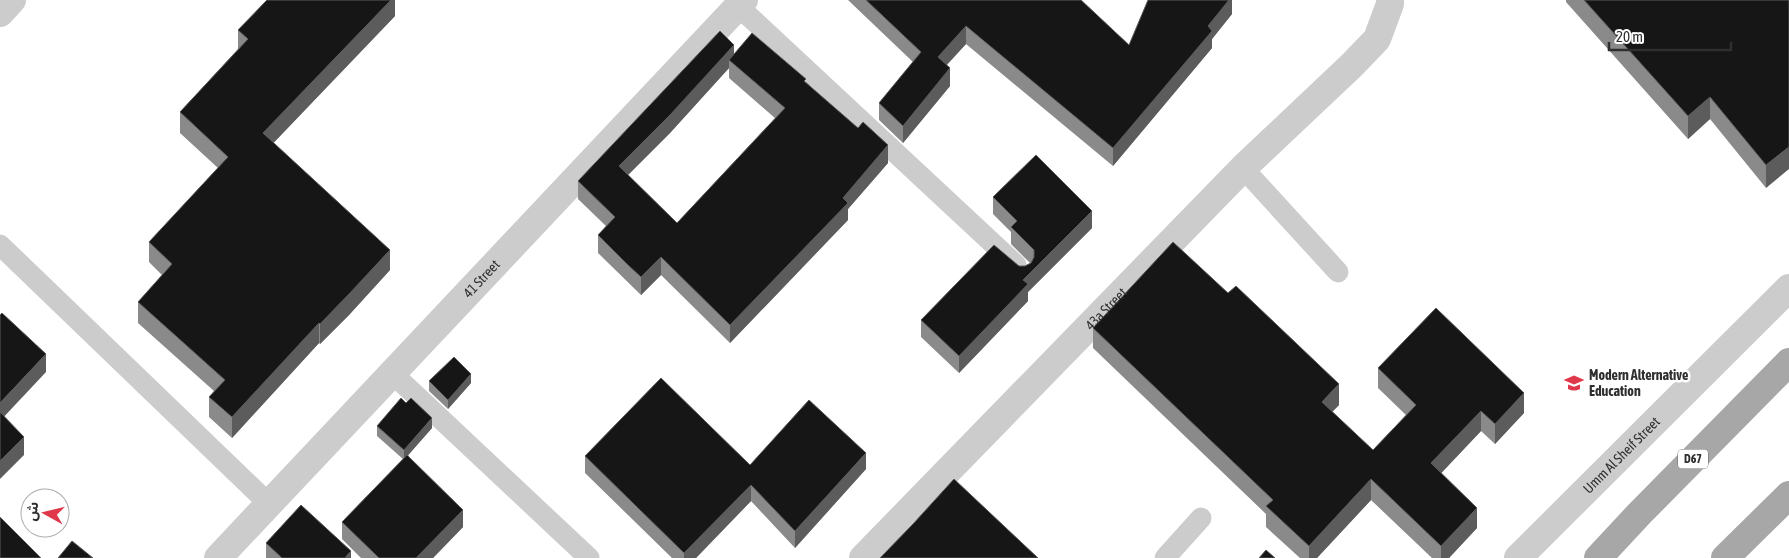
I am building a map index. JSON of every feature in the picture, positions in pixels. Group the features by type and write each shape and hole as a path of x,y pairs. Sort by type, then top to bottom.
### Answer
{"main road":[{"name":"D67","path":"1598,558 1789,362"},
{"path":"1725,558 1789,495"}],"street":[{"path":"0,13 12,0"},
{"name":"43a Street","path":"863,558 1243,168 1377,39 1390,0"},
{"name":"41 Street","path":"218,558 741,3"},
{"name":"Umm Al Sheif Street","path":"1518,558 1789,288"}],"lane":[{"path":"741,3 1022,271"},
{"path":"1243,168 1338,272"},
{"path":"0,245 269,504"},
{"path":"393,374 589,558"},
{"path":"1165,558 1201,518"}],"building":[{"path":"267,0 391,0 263,133 390,250 232,417 209,397 225,380 138,302 172,264 149,242 228,157 180,112 248,39 238,30"},
{"path":"866,0 1081,0 1129,45 1148,0 1229,0 1208,26 1212,31 1113,148 966,26 938,57 950,68 903,126 879,103 921,52"},
{"path":"1584,0 1789,0 1789,147 1766,165 1710,97 1688,116"},
{"path":"720,31 734,45 670,115 619,166 677,223 785,108 729,60 752,33 806,79 804,81 858,128 863,122 888,145 843,198 848,203 730,325 661,257 641,277 627,264 598,235 615,217 578,181"},
{"path":"1036,155 1092,211 1023,280 1028,284 959,356 921,320 994,245 1019,266 1031,263 1034,257 1034,250 1011,227 1017,221 993,197"},
{"path":"1173,242 1228,293 1236,286 1339,384 1322,402 1373,450 1416,405 1378,368 1436,308 1524,393 1495,424 1481,411 1431,463 1477,508 1441,546 1371,479 1309,546 1266,506 1273,500 1093,328"},
{"path":"2,313 46,354 0,403 0,315"},
{"path":"454,357 471,374 448,400 429,381"},
{"path":"661,378 750,465 809,400 866,453 795,531 751,485 684,553 585,456"},
{"path":"401,398 406,403 411,398 432,418 404,450 377,426"},
{"path":"0,412 24,437 0,461"},
{"path":"407,455 463,510 416,558 379,558 342,522"},
{"path":"954,479 1038,558 880,558"},
{"path":"301,505 351,551 345,558 282,558 266,543"},
{"path":"0,517 41,558 0,558"},
{"path":"72,541 93,558 58,558"},
{"path":"1266,550 1275,558 1259,558"}],"place":[{"name":"Modern Alternative Education","path":"1574,383"}]}
